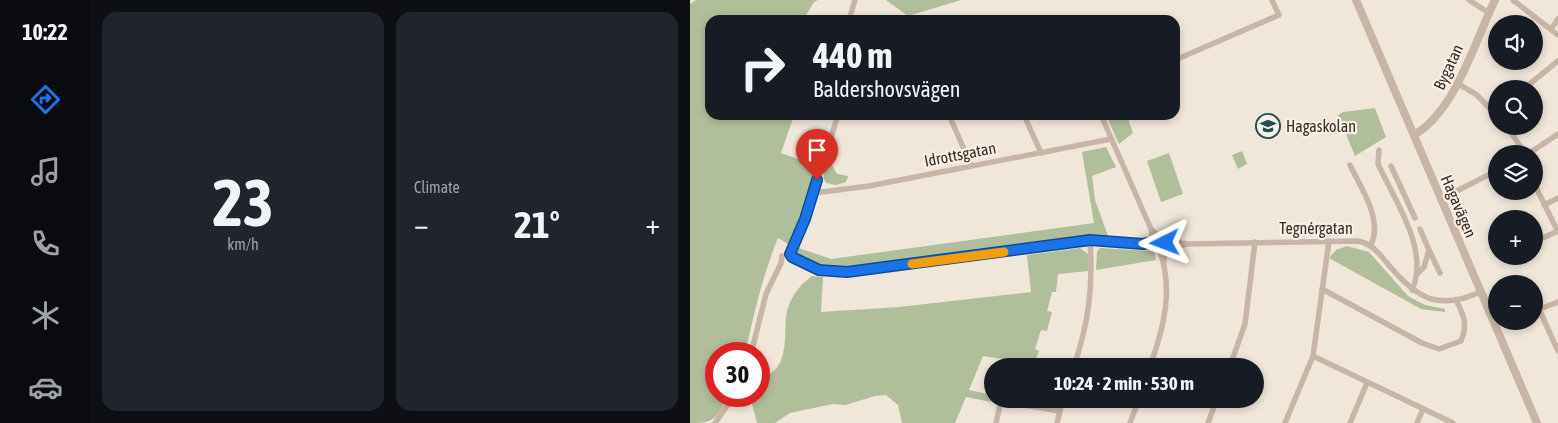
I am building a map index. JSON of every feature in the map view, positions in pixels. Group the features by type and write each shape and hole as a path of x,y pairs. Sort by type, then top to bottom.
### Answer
{"street":[{"path":"850,15 855,0"},
{"path":"1180,58 1279,16 1272,0"},
{"name":"Hagavägen","path":"1356,0 1488,310"},
{"path":"1469,0 1488,13"},
{"name":"Bygatan","path":"1414,135 1435,119 1446,104 1495,0"},
{"path":"1513,0 1558,35"},
{"path":"1551,29 1558,20"},
{"path":"1535,80 1558,61"},
{"path":"1457,83 1477,95 1488,107"},
{"path":"814,192 836,120"},
{"path":"951,120 971,165"},
{"path":"1026,120 1041,153"},
{"path":"1102,120 1151,229 1152,237 1160,244 1164,262 1166,310 1162,332 1153,358"},
{"path":"1541,145 1558,134"},
{"name":"Idrottsgatan","path":"814,192 869,186 1111,139"},
{"path":"1379,150 1378,164 1418,254 1418,273 1412,290"},
{"path":"1350,165 1374,218 1374,238 1371,245"},
{"path":"1391,166 1415,218"},
{"path":"1441,199 1488,175"},
{"name":"Tegnérgatan","path":"814,192 791,256 819,270 847,272 1090,240 1143,244 1352,240 1371,245 1412,290 1431,300 1456,300 1480,292"},
{"path":"1544,205 1558,198"},
{"path":"1542,200 1558,232 1543,238"},
{"path":"1420,229 1440,274"},
{"path":"1077,358 1086,328 1092,286 1090,240"},
{"path":"1286,423 1313,356 1328,241"},
{"path":"1233,358 1245,324 1255,242"},
{"path":"1418,273 1424,267 1429,250"},
{"path":"755,342 766,294 781,263 782,256"},
{"path":"1322,289 1422,343 1439,349 1461,341 1466,330 1465,319 1456,300"},
{"path":"1543,307 1558,302"},
{"path":"1543,323 1558,351"},
{"name":"Hagavägen","path":"1497,330 1537,423"},
{"path":"1313,356 1453,423"},
{"path":"1350,423 1367,383"},
{"path":"716,423 727,407"},
{"path":"996,423 999,408"},
{"path":"1042,408 1059,411"},
{"path":"1057,423 1060,408"},
{"path":"1130,423 1136,408"},
{"path":"1208,423 1214,408"},
{"path":"1417,423 1423,409"}],"green space":[{"path":"696,0 818,0 814,2 806,15 705,15 705,120 792,120 781,153 818,166 797,232 788,244 778,238 772,253 748,342 705,342 705,407 723,407 711,420 690,423 690,4"},
{"path":"886,0 961,0 911,15 907,15"},
{"path":"1375,108 1386,137 1355,156 1338,115 1343,112"},
{"path":"1108,120 1129,120 1133,133 1119,144"},
{"path":"1106,147 1116,167 1092,176 1095,200 1108,236 1089,236 845,268 818,266 805,260 795,251 796,247 831,259 1094,223 1082,152"},
{"path":"1242,151 1247,164 1238,169 1232,155"},
{"path":"1169,153 1183,194 1161,202 1147,161"},
{"path":"828,164 832,165 837,174 848,176 846,182 836,185 826,183 824,174"},
{"path":"1347,246 1369,252 1408,296 1425,305 1445,309 1445,312 1421,309 1329,258 1336,250"},
{"path":"1080,248 1088,254 1088,271 1058,274 1056,292 1052,292 1047,311 1052,312 1047,331 1041,330 1035,349 1039,351 1036,358 996,358 983,356 969,390 984,393 984,401 966,397 955,423 902,423 898,405 886,395 875,396 845,405 833,404 790,413 775,423 757,423 753,407 770,407 770,373 776,369 783,354 786,317 789,305 799,288 812,276 823,277 821,312 899,307 1031,292 1027,255"},
{"path":"1100,248 1151,251 1155,253 1156,260 1096,270 1097,252"}],"slow traffic":[{"path":"912,264 1004,252"}],"place":[{"name":"Hagaskolan","path":"1268,126"}],"route":[{"path":"817,180 805,219 790,254 804,264 828,272 868,270 1090,240 1143,244 1155,242 1159,239 1165,243"}]}
